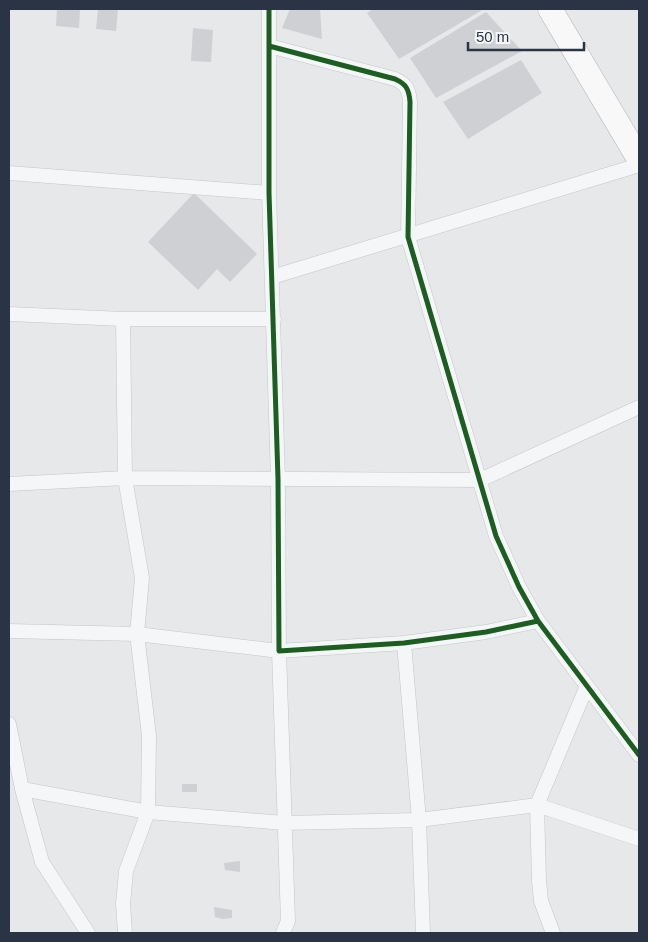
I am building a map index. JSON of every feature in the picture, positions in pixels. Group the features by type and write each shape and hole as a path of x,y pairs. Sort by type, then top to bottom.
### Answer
{"highway":[{"path":"550,9 639,159"}],"street":[{"path":"269,9 269,193 278,479 279,651 288,921 283,933"},
{"path":"269,46 395,79 408,88 410,102 408,237 496,536 519,586 538,621 639,755"},
{"path":"272,277 408,237 639,159"},
{"path":"9,173 269,193"},
{"path":"9,314 123,319 274,319"},
{"path":"123,319 125,478 142,578 137,634 149,736 148,812 126,871 123,904 126,933"},
{"path":"9,484 125,478 480,480 639,407"},
{"path":"9,631 137,634 279,651 404,643 486,632 538,621"},
{"path":"404,643 418,820 423,933"},
{"path":"553,933 541,901 537,805 587,686"},
{"path":"9,724 22,789 42,862 88,933"},
{"path":"22,789 148,812 284,823 418,820 537,805 639,839"}],"building":[{"path":"57,9 80,9 79,28 56,26"},
{"path":"98,9 118,9 116,31 96,29"},
{"path":"290,9 320,9 322,39 282,28"},
{"path":"373,9 484,9 399,59 367,13"},
{"path":"486,12 522,51 436,98 410,58"},
{"path":"193,28 213,30 211,62 191,61"},
{"path":"521,60 542,93 468,139 443,102"},
{"path":"194,193 257,254 230,282 217,269 198,290 148,242"},
{"path":"182,784 197,784 197,792 182,792"},
{"path":"240,861 240,872 225,870 224,863"},
{"path":"214,907 232,910 232,918 223,919 215,917"}],"cycle path":[{"path":"269,9 269,193 278,479 279,651 404,643 486,632 538,621 639,755"},
{"path":"269,46 395,79 408,90 410,102 408,237 496,536 519,587 538,621"}]}
